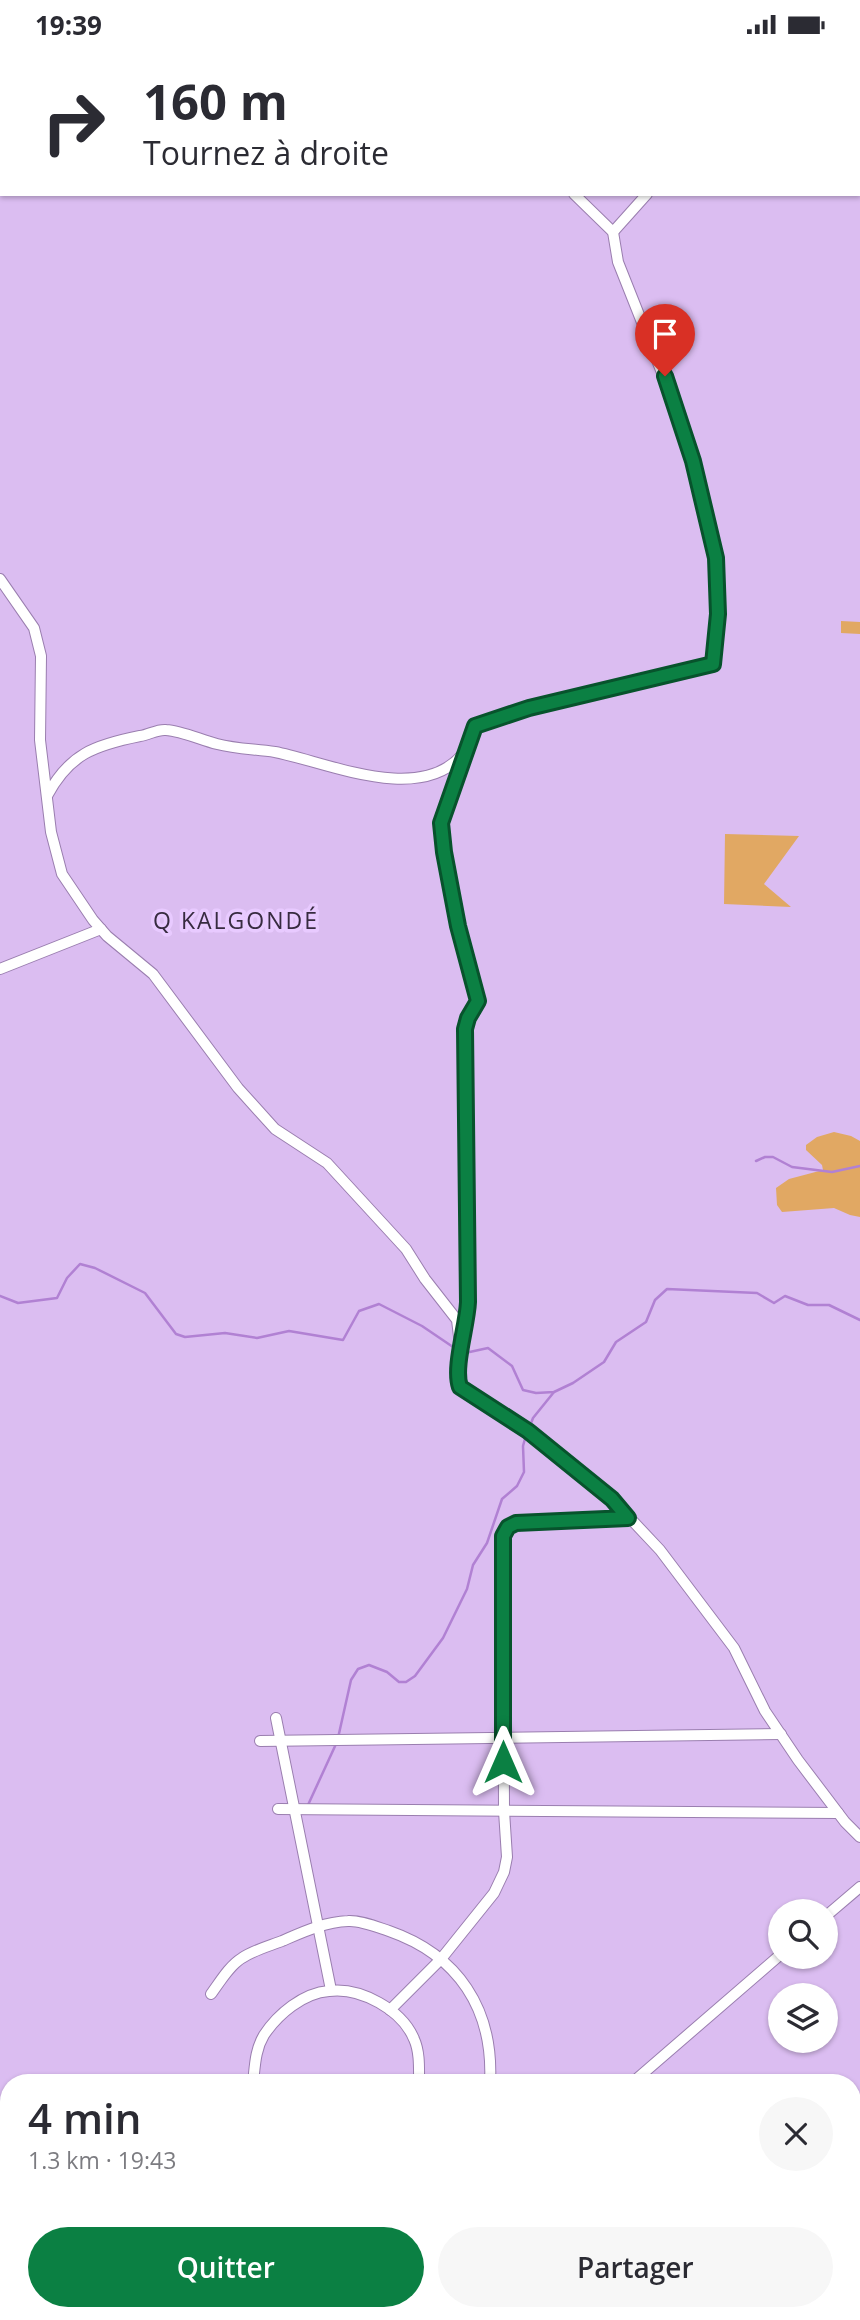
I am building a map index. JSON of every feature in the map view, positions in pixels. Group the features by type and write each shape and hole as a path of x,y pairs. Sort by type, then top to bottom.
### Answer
{"street":[{"path":"460,1343 467,1324 468,1302 465,1029 478,1001 458,926 441,823 465,752 475,726 529,708 713,664 718,579 704,502 682,423 618,262 613,232 577,196"},
{"path":"613,232 645,196"},
{"path":"0,579 34,628 41,656 40,740 51,832 62,874 101,929 153,974 238,1088 275,1129 327,1163 390,1230 457,1320 461,1353 456,1377 460,1387 528,1431 612,1499 660,1549 734,1648 765,1711 805,1770 860,1837"},
{"path":"46,797 57,776 81,754 99,746 159,730 235,749 273,752 381,779 427,775 443,769 465,752"},
{"path":"0,969 101,929"},
{"path":"390,2010 440,1959 495,1892 504,1872 507,1857 503,1738 503,1536 508,1527 516,1523 628,1518"},
{"path":"276,1718 331,1990"},
{"path":"260,1741 781,1734"},
{"path":"278,1809 838,1813"},
{"path":"838,1906 860,1887"},
{"path":"211,1994 242,1958 318,1926 350,1920 384,1929 413,1939 463,1980 478,2005 487,2032 490,2074"},
{"path":"642,2074 768,1965"},
{"path":"254,2074 256,2052 275,2021 293,2005 313,1994 331,1990 363,1995 399,2017 414,2039 419,2074"}],"shaded area":[{"path":"841,621 860,622 860,634 841,633"},
{"path":"725,834 799,836 764,884 791,907 724,904"},
{"path":"834,1132 860,1141 860,1217 834,1208 782,1212 777,1205 776,1188 789,1179 823,1170 822,1165 806,1150 806,1145 817,1137"}],"waterway":[{"path":"756,1161 773,1157 792,1167 832,1172 860,1166"},
{"path":"0,1296 18,1303 57,1298 67,1278 80,1264 95,1268 145,1293 176,1334 185,1337 225,1333 257,1338 289,1331 343,1340 359,1311 379,1304 422,1326 456,1349"},
{"path":"465,1353 488,1348 512,1366 523,1390 536,1393 554,1392 604,1362 616,1342 646,1322 655,1300 667,1289 757,1293 774,1303 785,1296 808,1305 829,1305 860,1320"},
{"path":"529,1429 533,1418 554,1392"},
{"path":"338,1738 351,1680 358,1669 369,1665 387,1672 399,1682 406,1682 415,1676 443,1638 467,1589 473,1565 487,1543 502,1499 517,1486 524,1472 523,1446 526,1435"},
{"path":"308,1805 336,1744"}],"district":[{"name":"Q KALGONDÉ","path":"236,921"}],"route":[{"path":"503,1762 503,1536 508,1527 516,1523 628,1518 612,1499 528,1431 460,1387 456,1377 461,1353 460,1343 467,1324 468,1302 465,1029 478,1001 458,926 441,823 475,726 529,708 713,664 718,614 716,558 693,461 665,376"}]}
